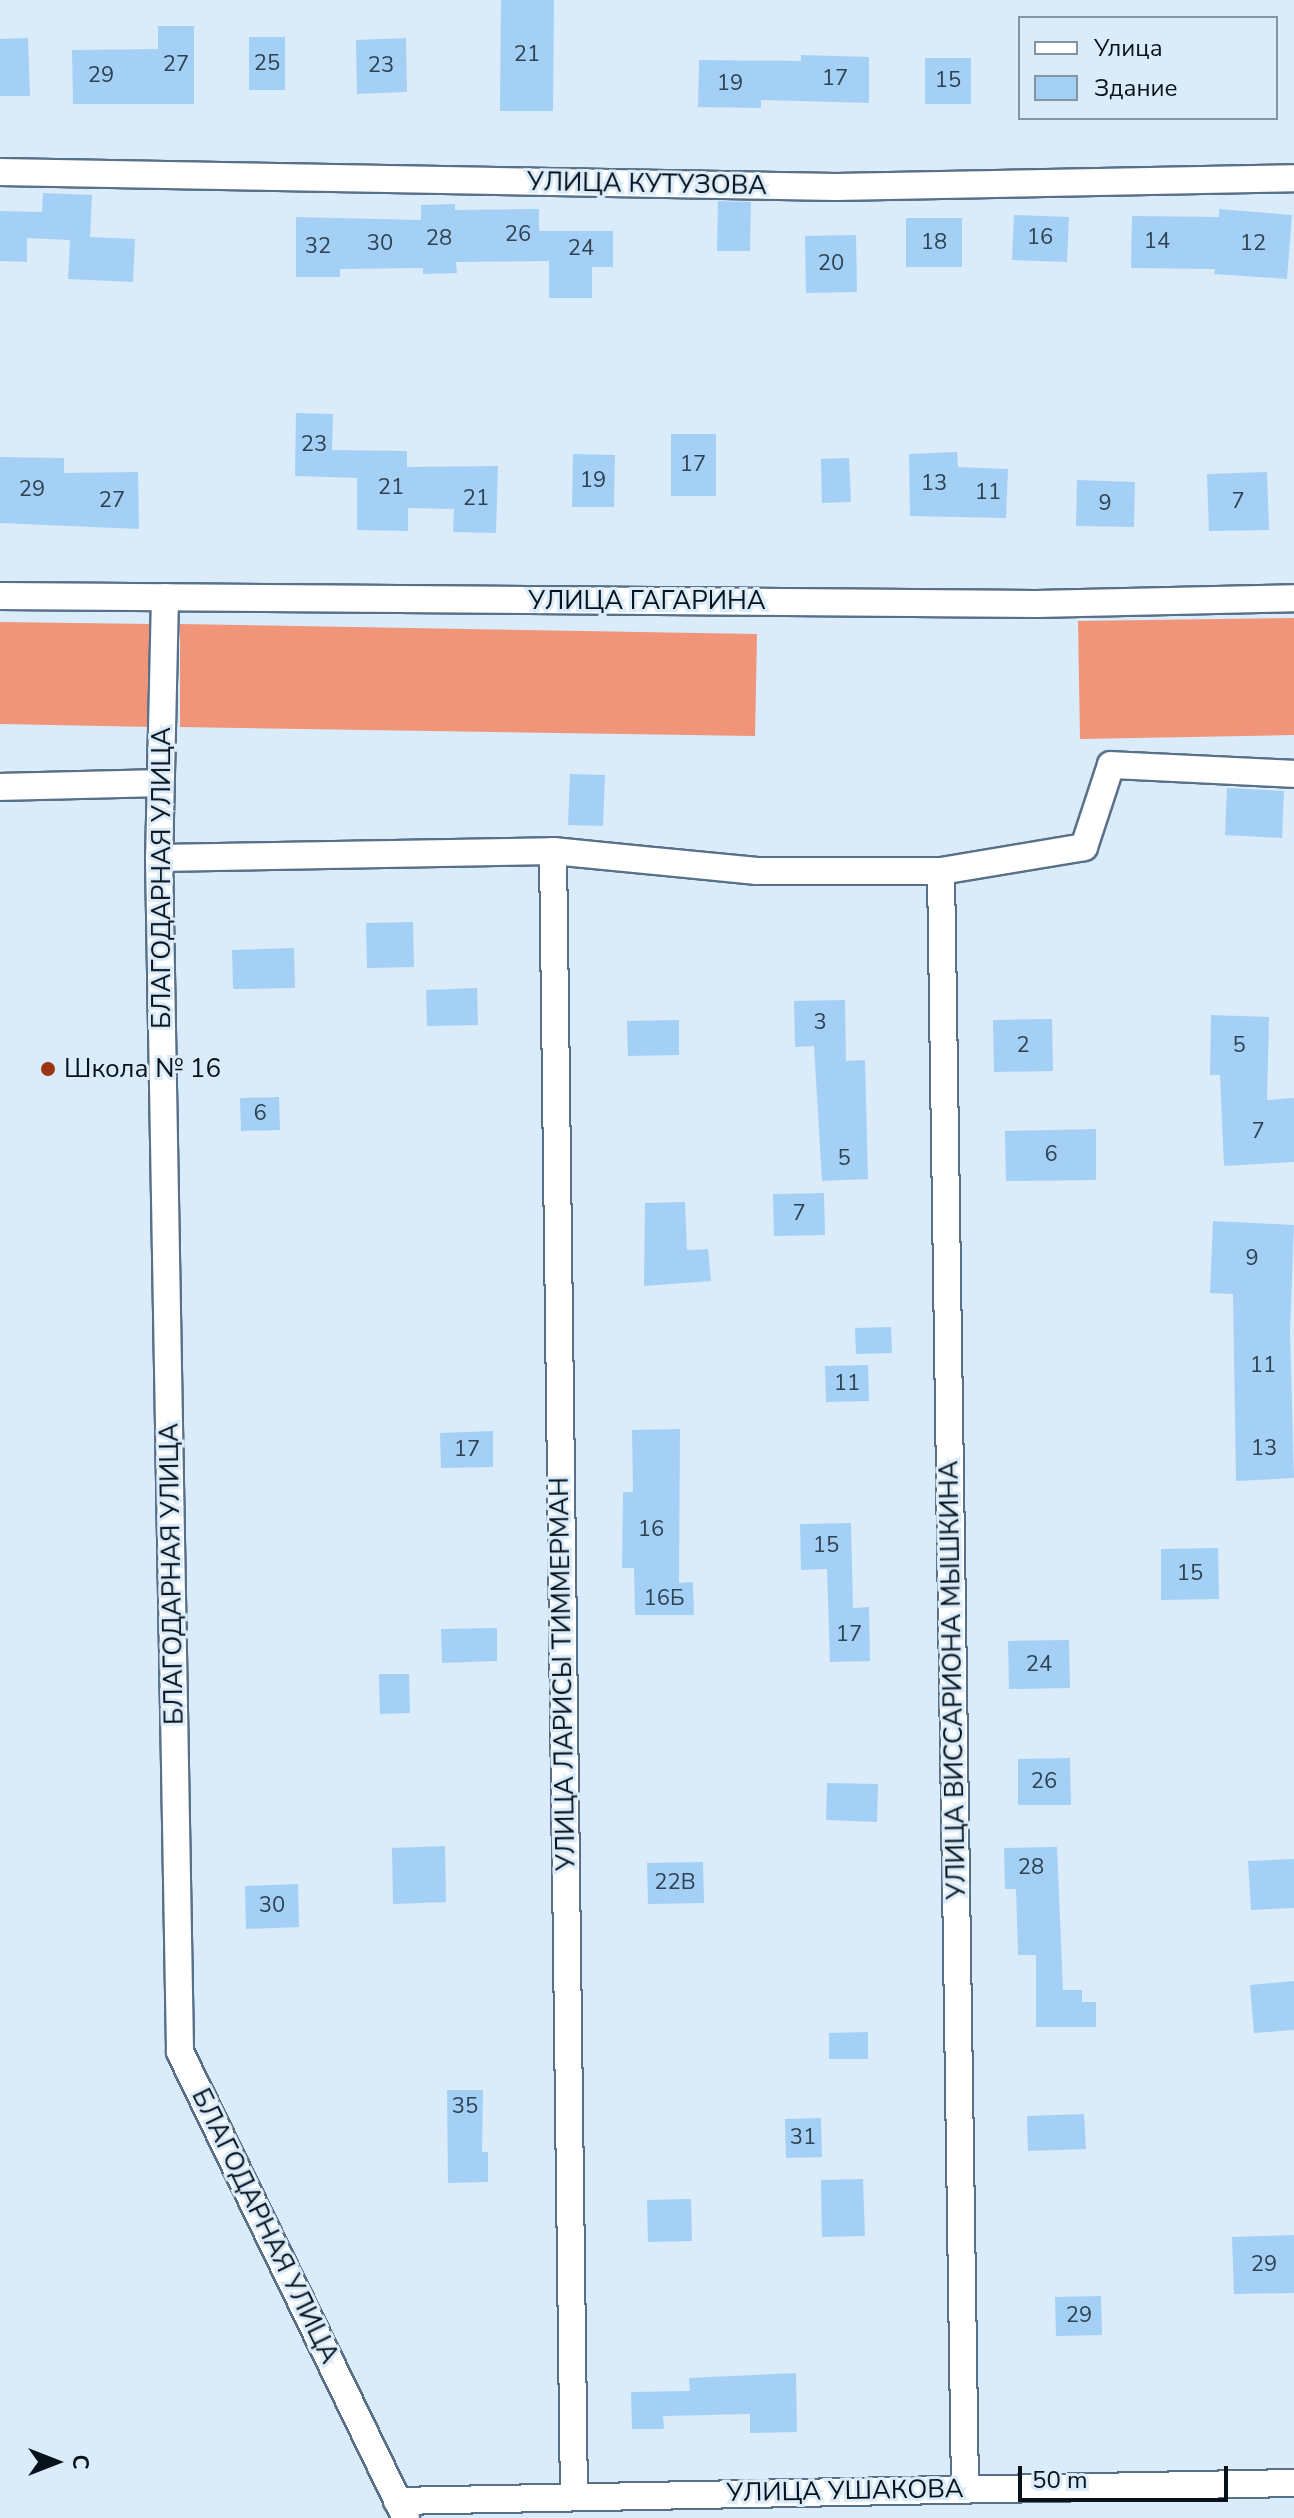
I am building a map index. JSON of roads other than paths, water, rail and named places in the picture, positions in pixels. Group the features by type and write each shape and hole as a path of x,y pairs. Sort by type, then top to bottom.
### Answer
{"street":[{"name":"УЛИЦА КУТУЗОВА","path":"0,172 836,187 1294,178"},
{"name":"УЛИЦА ГАГАРИНА","path":"0,596 1036,604 1293,601"},
{"name":"БЛАГОДАРНАЯ УЛИЦА","path":"165,597 159,858 180,2052 401,2509"},
{"path":"159,858 553,851 757,871 941,871 1084,847 1111,765 1294,774"},
{"path":"0,787 160,783"},
{"name":"УЛИЦА ЛАРИСЫ ТИММЕРМАН","path":"553,851 574,2497"},
{"name":"УЛИЦА ВИССАРИОНА МЫШКИНА","path":"941,871 965,2488"},
{"name":"УЛИЦА УШАКОВА","path":"401,2509 574,2497 1294,2483"}],"place":[{"name":"Школа № 16","path":"48,1069"}]}
